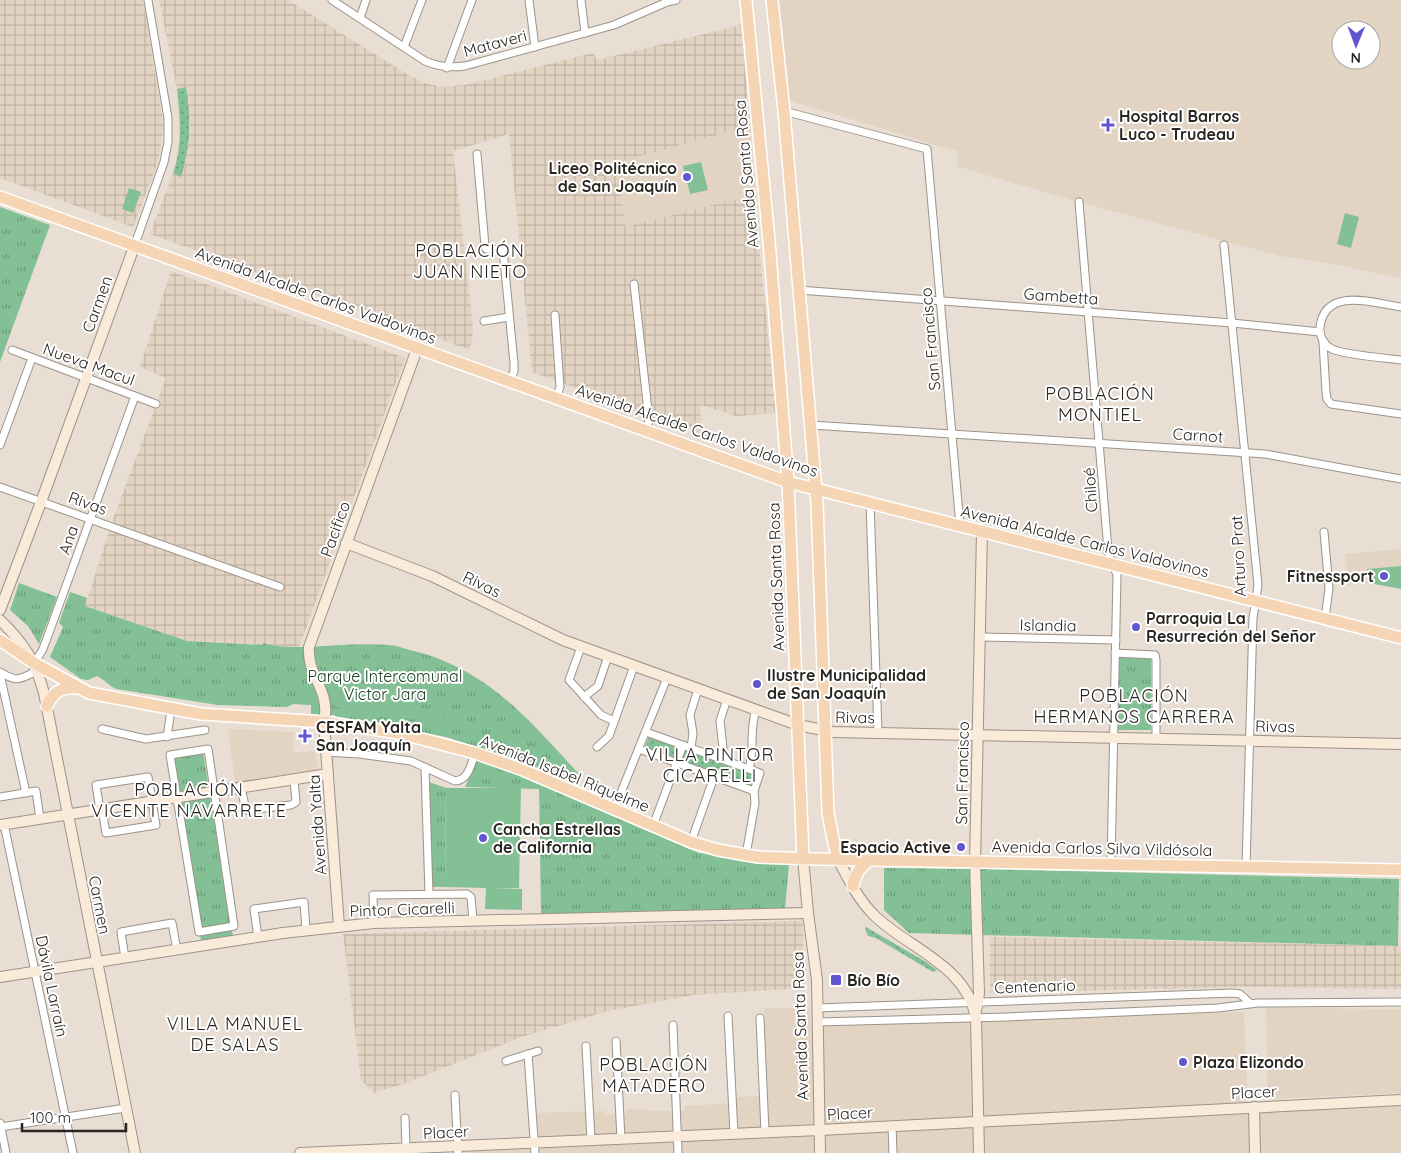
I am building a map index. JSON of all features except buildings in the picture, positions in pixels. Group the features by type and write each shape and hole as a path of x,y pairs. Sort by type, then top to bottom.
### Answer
{"main road":[{"name":"Avenida Santa Rosa","path":"746,0 770,251 788,482 803,858"},
{"path":"772,0 784,111 812,425 828,813 838,859"},
{"name":"Avenida Alcalde Carlos Valdovinos","path":"0,197 788,482 1401,638"},
{"name":"Avenida Isabel Riquelme","path":"0,640 36,667 95,695 214,716 324,722 392,732 475,753 523,770 691,842 718,850 746,855 803,858"},
{"path":"47,706 56,691 78,688"},
{"path":"817,859 828,851 833,839"},
{"name":"Avenida Carlos Silva Vildósola","path":"803,858 1401,870"},
{"path":"853,886 858,871 865,863 872,859"}],"street":[{"name":"Carmen","path":"0,610 42,502 164,162 168,142 168,118 148,0"},
{"name":"Mataveri","path":"332,0 424,61 447,68 464,66 622,23 667,1 676,0"},
{"path":"360,18 366,0"},
{"path":"404,47 422,0"},
{"path":"447,68 472,0"},
{"path":"529,0 535,47"},
{"path":"581,0 585,33"},
{"name":"San Francisco","path":"784,111 927,149 960,526"},
{"path":"476,154 485,246 486,249 503,250 514,371 510,382"},
{"name":"Chiloé","path":"1079,202 1109,554 1117,575 1111,864"},
{"name":"Arturo Prat","path":"1224,245 1257,574 1256,602 1253,618 1246,867"},
{"path":"634,284 649,420 646,431"},
{"name":"Gambetta","path":"800,290 1232,323 1320,332"},
{"path":"1401,307 1341,300 1332,304 1326,311 1322,318 1320,332 1323,341 1326,392 1330,403 1335,406 1401,414"},
{"path":"555,316 560,387 556,398"},
{"path":"484,321 510,317"},
{"path":"1323,341 1330,348 1339,351 1401,360"},
{"name":"Pacifico","path":"324,722 324,697 309,664 308,647 417,349"},
{"name":"Nueva Macul","path":"12,350 156,404"},
{"path":"0,444 32,358"},
{"name":"Ana","path":"36,667 134,396"},
{"name":"Carnot","path":"812,425 1245,452 1278,456 1401,479"},
{"name":"Rivas","path":"0,486 89,520 280,587"},
{"path":"870,503 878,732"},
{"name":"San Francisco","path":"979,1153 975,1016 977,888 975,862 982,532"},
{"path":"1324,532 1329,588 1325,619"},
{"name":"Rivas","path":"346,543 432,576 563,640 798,726 825,731 1401,744"},
{"name":"Carmen","path":"0,620 23,645 36,667 47,706 135,1153"},
{"name":"Islandia","path":"980,637 1116,640"},
{"path":"581,647 569,680 601,716 614,721"},
{"path":"1115,653 1155,655 1156,739"},
{"path":"584,697 598,686 608,656"},
{"path":"597,747 609,736 634,666"},
{"path":"0,673 12,680 18,680 36,667"},
{"path":"0,673 26,793"},
{"path":"614,810 667,678"},
{"path":"691,748 693,733 690,715 698,689"},
{"path":"721,759 723,748 720,720 727,700"},
{"path":"167,737 172,710"},
{"path":"748,769 752,758 751,728 756,710"},
{"name":"Avenida Yalta","path":"324,722 339,926"},
{"path":"102,729 146,739 205,730"},
{"path":"646,732 760,773 754,791 755,803 746,855"},
{"path":"653,826 682,745"},
{"path":"208,749 234,926 199,932 178,798 170,754 208,749"},
{"path":"639,749 754,791"},
{"path":"326,752 411,761 455,781 459,781 466,776 475,753"},
{"path":"425,768 429,894"},
{"path":"2,825 328,774"},
{"path":"691,842 714,776"},
{"path":"148,777 156,825 106,833 101,809 96,785 148,777"},
{"path":"241,788 246,810 291,805 296,802 294,780"},
{"path":"0,797 36,792 40,819"},
{"name":"Dávila Larraín","path":"2,825 73,1153"},
{"name":"Avenida Santa Rosa","path":"803,858 817,980 820,1153"},
{"path":"838,859 865,905 878,918 950,972 975,1002"},
{"path":"374,923 373,895 467,894 471,897 473,921"},
{"path":"258,937 254,909 304,902 306,930"},
{"name":"Pintor Cicarelli","path":"0,977 306,930 374,923 808,913"},
{"path":"125,958 122,932 172,923 177,950"},
{"name":"Centenario","path":"817,1008 1233,993 1240,994 1250,1003"},
{"name":"Centenario","path":"818,1022 1218,1008 1250,1003 1401,1002"},
{"path":"728,1016 734,1134"},
{"path":"760,1018 765,1132"},
{"path":"673,1024 678,1153"},
{"path":"616,1041 621,1139"},
{"path":"586,1046 590,1140"},
{"path":"506,1061 538,1051"},
{"path":"528,1054 534,1148"},
{"path":"455,1095 458,1150"},
{"name":"Placer","path":"300,1153 406,1148 458,1150 534,1148 590,1140 1401,1100"},
{"path":"6,1153 0,1126 126,1108"},
{"path":"1254,1108 1255,1153"},
{"path":"405,1118 406,1148"},
{"path":"892,1126 893,1153"}],"shaded area":[{"path":"0,0 143,0 163,128 155,170 133,227 0,178"},
{"path":"159,0 288,0 410,76 425,83 441,87 465,85 593,53 597,60 741,25 750,126 618,162 625,227 756,194 755,207 776,413 736,416 700,405 702,434 532,372 509,134 453,151 472,317 473,332 470,350 150,234 173,173 181,176 184,168 188,152 190,125 186,87 177,89"},
{"name":"Hospital Barros Luco - Trudeau","path":"778,0 1401,0 1401,278 1327,263 1280,256 1079,202 956,166 959,152 788,100"},
{"name":"Liceo Politécnico de San Joaquín","path":"750,126 756,194 625,227 618,161"},
{"path":"171,271 405,358 299,647 263,643 262,645 187,641 85,606 112,522 166,378 140,367"},
{"path":"1401,549 1401,566 1367,569 1369,583 1348,585 1345,554"},
{"path":"228,729 294,732 293,753 315,751 318,770 235,783"},
{"path":"803,921 804,988 693,995 608,1011 521,1037 403,1084 374,1093 361,1080 343,934"},
{"path":"990,937 1401,946 1401,989 1244,987 990,993"},
{"path":"764,1008 809,1008 811,1024 1244,1012 1248,1113 1401,1105 1401,1153 467,1153 467,1151 537,1147 535,1113 605,1111 605,1114 626,1113 627,1109 685,1111 685,1106 737,1103 737,1097 759,1096 759,1099 768,1099"},
{"path":"1266,1008 1401,1009 1401,1093 1268,1099"}],"green space":[{"path":"186,87 189,132 187,155 181,177 173,173 178,152 180,121 177,89"},
{"path":"701,162 708,190 690,194 683,166"},
{"path":"129,188 141,192 133,213 122,209"},
{"path":"0,207 50,225 0,362"},
{"path":"1345,213 1359,217 1351,248 1337,244"},
{"name":"Fitnessport","path":"1401,566 1401,589 1369,583 1367,569"},
{"path":"19,583 57,597 39,644 28,626 10,610"},
{"name":"Parque Intercomunal Victor Jara","path":"70,592 87,598 85,606 187,641 262,645 263,643 294,647 378,644 397,646 441,660 465,671 507,700 581,776 578,783 568,778 569,774 550,766 548,771 446,737 334,715 311,714 311,705 293,704 287,707 218,705 116,689 97,676 88,680 81,679 50,657 63,627 59,623"},
{"path":"1119,656 1151,658 1151,730 1117,730"},
{"path":"337,689 379,696 418,706 445,716 444,723 336,707"},
{"path":"650,734 758,774 753,789 644,749"},
{"path":"203,752 233,937 201,941 180,792 172,756"},
{"path":"477,760 512,771 699,853 789,864 785,909 541,914 539,789 465,787"},
{"path":"429,782 446,788 445,887 431,887"},
{"name":"Cancha Estrellas de California","path":"446,788 521,788 519,888 491,888 522,889 522,910 485,909 486,888 445,887"},
{"path":"884,868 1399,879 1398,946 909,933 884,910"},
{"path":"866,927 937,970 933,972 876,938 868,936"}],"place":[{"name":"Hospital Barros Luco - Trudeau","path":"1108,125"},
{"name":"Liceo Politécnico de San Joaquín","path":"687,177"},
{"name":"Fitnessport","path":"1384,576"},
{"name":"Parroquia La Resurreción del Señor","path":"1136,627"},
{"name":"Ilustre Municipalidad de San Joaquín","path":"757,684"},
{"name":"CESFAM Yalta San Joaquín","path":"305,736"},
{"name":"Cancha Estrellas de California","path":"483,838"},
{"name":"Espacio Active","path":"961,847"},
{"name":"Bío Bío","path":"836,980"},
{"name":"Plaza Elizondo","path":"1183,1062"}],"district":[{"name":"POBLACIÓN JUAN NIETO","path":"470,261"},
{"name":"POBLACIÓN MONTIEL","path":"1100,404"},
{"name":"POBLACIÓN HERMANOS CARRERA","path":"1134,706"},
{"name":"VILLA PINTOR CICARELLI","path":"710,765"},
{"name":"POBLACIÓN VICENTE NAVARRETE","path":"189,800"},
{"name":"VILLA MANUEL DE SALAS","path":"235,1034"},
{"name":"POBLACIÓN MATADERO","path":"654,1075"}]}
